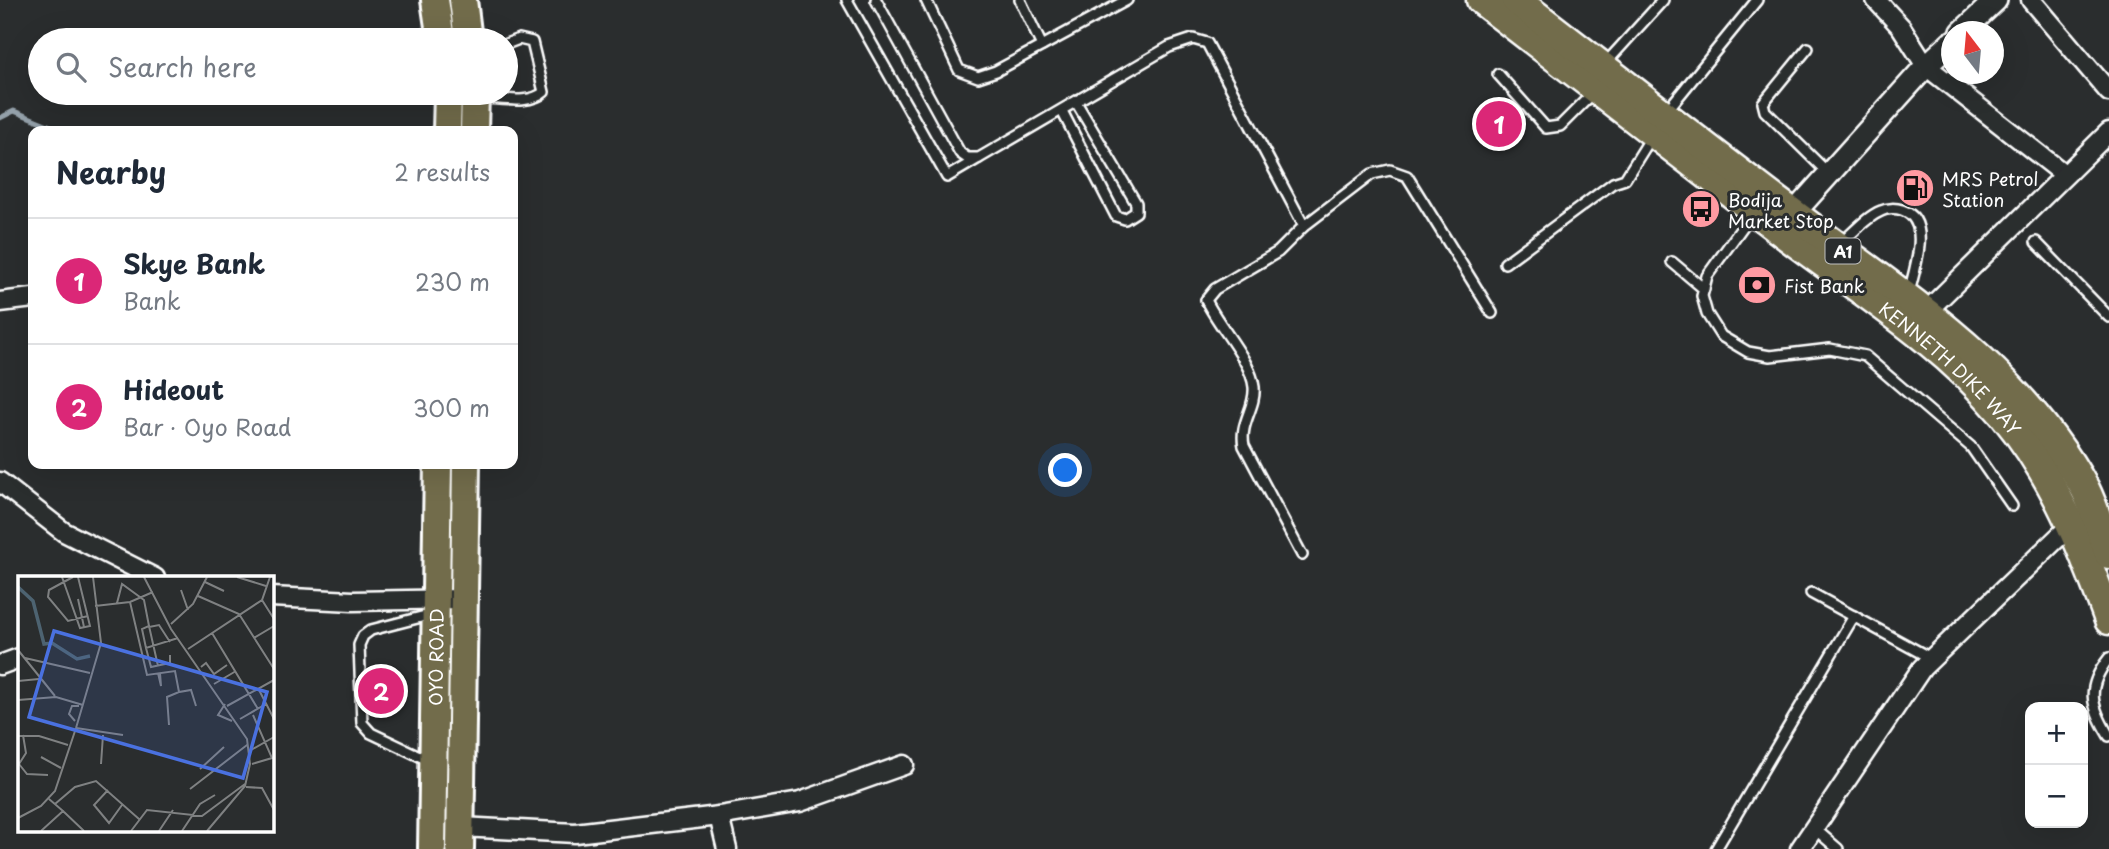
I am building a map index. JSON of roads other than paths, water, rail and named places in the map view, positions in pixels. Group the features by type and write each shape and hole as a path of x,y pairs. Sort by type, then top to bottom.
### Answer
{"highway":[{"name":"KENNETH DIKE WAY","path":"1481,0 1600,78 1786,222 1977,385 2027,446 2072,524 2109,620"},
{"name":"KENNETH DIKE WAY","path":"1516,0 1600,78"},
{"name":"KENNETH DIKE WAY","path":"1659,124 1754,211 1786,222 1837,246 1917,305 1988,365 2043,424 2085,489 2109,554"}],"main road":[{"path":"435,0 439,28"},
{"path":"463,0 466,28"},
{"path":"447,126 448,105"},
{"path":"476,126 484,105"},
{"name":"OYO ROAD","path":"432,849 438,469"},
{"name":"OYO ROAD","path":"461,838 462,599 466,469"}],"street":[{"path":"1875,0 1901,27 1926,66 2064,174"},
{"path":"1974,21 1996,0"},
{"path":"2031,0 2109,92"},
{"path":"1786,222 1941,52"},
{"path":"1917,305 2109,132"},
{"path":"0,302 28,299"},
{"path":"0,482 64,532 151,576"},
{"path":"1800,849 1922,668 2072,524"},
{"path":"273,597 434,606 462,599"},
{"path":"0,665 18,658"},
{"path":"461,838 576,833 719,816 800,802 904,765"},
{"path":"719,816 727,849"}],"lane":[{"path":"847,0 947,177 1169,47 1193,39 1207,43 1304,226"},
{"path":"876,0 960,153 967,158 979,158"},
{"path":"926,0 959,71 978,77 996,71 1126,0"},
{"path":"1020,0 1042,46"},
{"path":"1498,74 1546,128 1560,126 1662,0"},
{"path":"1506,263 1613,183 1625,179 1659,124 1757,0"},
{"path":"518,39 532,43 544,88 541,95 518,101"},
{"path":"1808,48 1763,103 1765,111 1829,174"},
{"path":"1062,111 1116,216 1125,219 1136,212 1136,203 1076,102"},
{"path":"1302,555 1244,446 1242,427 1254,386 1206,297 1278,252 1304,226 1372,174 1390,170 1407,176 1492,313"},
{"path":"1837,246 1882,210 1896,208 1909,212 1916,220 1920,236 1917,305"},
{"path":"1754,211 1707,276 1702,296 1707,314 1721,336 1748,352 1770,356 1842,351 1865,356 1971,447 2012,506"},
{"path":"2036,242 2109,317"},
{"path":"1672,262 1704,289"},
{"path":"1811,593 1932,659"},
{"path":"432,762 371,733 362,723 359,645 363,636 371,631 434,606"},
{"path":"1716,849 1854,616"},
{"path":"2109,658 2098,672 2091,690 2097,712 2109,736"},
{"path":"1815,829 1838,849"}],"waterway":[{"path":"0,118 14,111 51,126"}],"place":[{"name":"Skye Bank","path":"1499,124"},
{"name":"MRS Petrol Station","path":"1915,188"},
{"name":"Bodija Market Stop","path":"1701,209"},
{"name":"Fist Bank","path":"1757,285"},
{"name":"Hideout","path":"381,691"}]}
